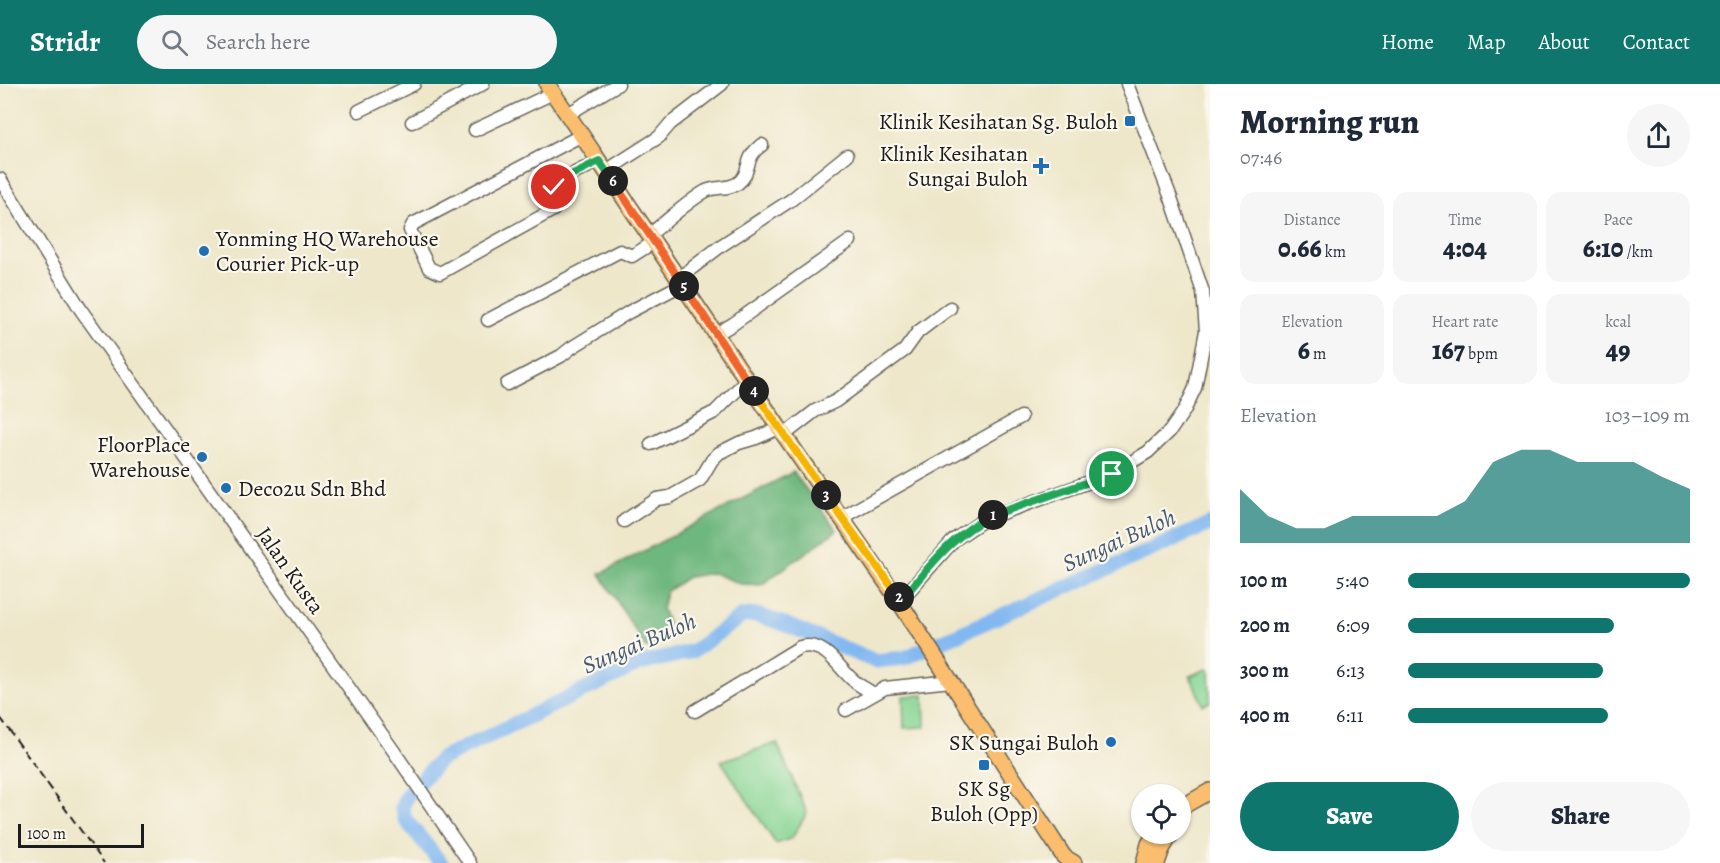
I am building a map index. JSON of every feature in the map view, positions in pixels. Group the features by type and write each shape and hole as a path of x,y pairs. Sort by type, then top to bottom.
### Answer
{"main road":[{"path":"550,89 897,598 1068,861"},
{"path":"1191,802 1210,791"},
{"path":"1152,859 1154,844"},
{"path":"1152,859 1163,844"}],"street":[{"path":"359,111 414,84"},
{"path":"412,122 483,84"},
{"path":"568,114 618,84"},
{"path":"582,135 413,224 410,230 429,268 440,273 553,210 556,206 554,187 571,175 602,166 659,137 670,124 722,84"},
{"path":"897,598 908,592 954,540 985,519 1112,474 1148,452 1170,431 1184,411 1195,388 1206,331 1203,292 1171,198 1126,84"},
{"path":"475,130 550,89"},
{"path":"488,320 620,251 632,256 708,190 726,188 738,183 745,174 749,157 762,144"},
{"path":"507,384 561,356 681,281 722,245 791,200 847,155"},
{"name":"Jalan Kusta","path":"0,179 81,310 471,863"},
{"path":"716,334 850,241"},
{"path":"624,521 657,499 670,497 700,480 719,453 739,443 781,431 836,401 905,350 918,332 950,308"},
{"path":"651,444 715,412 747,380"},
{"path":"841,518 1021,417"},
{"path":"696,711 800,647 807,646 822,649 854,681 873,694"},
{"path":"846,710 885,688 951,681"}],"green space":[{"path":"793,472 837,530 761,585 741,584 713,573 688,577 666,592 662,609 673,636 646,648 600,574"},
{"path":"1209,668 1210,702 1203,705 1190,676"},
{"path":"924,695 925,727 904,728 903,696"},
{"path":"777,743 807,813 792,838 776,844 721,761"}],"waterway":[{"name":"Sungai Buloh","path":"441,863 405,819 402,807 407,795 441,759 637,665 693,651 742,616 756,615 779,622 875,661 904,658 1210,524"}],"railway":[{"path":"0,717 104,863"}],"place":[{"name":"Klinik Kesihatan Sg. Buloh","path":"1130,121"},
{"name":"Klinik Kesihatan Sungai Buloh","path":"1041,166"},
{"name":"Yonming HQ Warehouse Courier Pick-up","path":"204,251"},
{"name":"FloorPlace Warehouse","path":"202,457"},
{"name":"Deco2u Sdn Bhd","path":"226,488"},
{"name":"SK Sungai Buloh","path":"1111,742"},
{"name":"SK Sg Buloh (Opp)","path":"984,765"}],"route":[{"path":"554,187 571,175 599,161 897,598 908,592 940,554 972,526 997,513 1112,474"}]}
